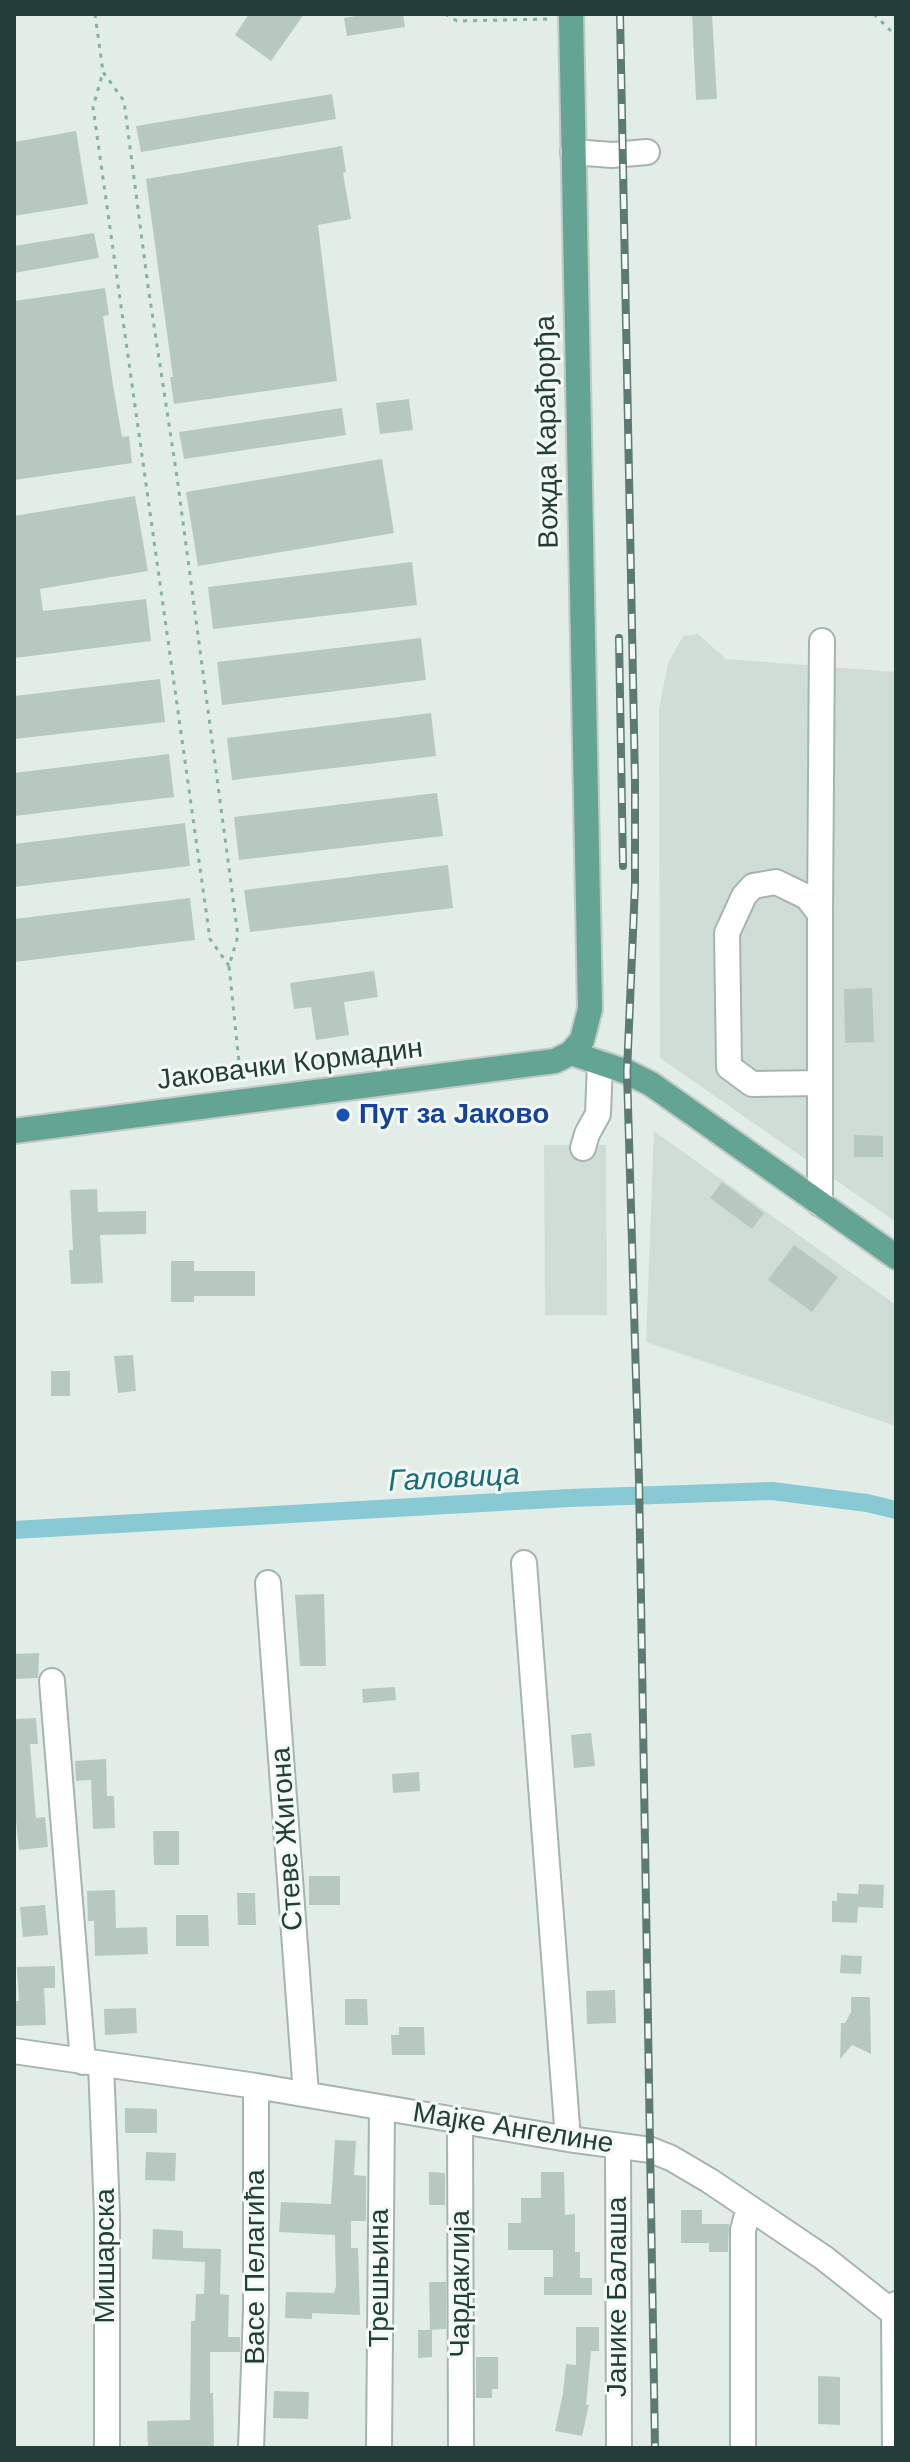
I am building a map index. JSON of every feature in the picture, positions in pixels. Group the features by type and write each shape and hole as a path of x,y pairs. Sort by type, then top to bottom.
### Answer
{"main road":[{"name":"Вожда Карађорђа","path":"571,16 590,1009 586,1032 571,1053"},
{"path":"571,1053 651,1084 896,1257"},
{"name":"Јаковачки Кормадин","path":"14,1131 555,1061 571,1053"}],"street":[{"path":"573,152 612,155 647,152"},
{"path":"820,1204 822,641"},
{"path":"820,914 807,897 776,882 753,886 744,896 727,933 729,1067 752,1084 820,1083"},
{"path":"583,1148 598,1114 600,1063"},
{"path":"524,1563 568,2139"},
{"name":"Стеве Жигона","path":"268,1583 306,2094"},
{"path":"52,1681 92,2063"},
{"name":"Мајке Ангелине","path":"14,2051 256,2086 568,2139 651,2150 671,2158 753,2210 895,2311"},
{"name":"Мишарска","path":"92,2063 107,2214 107,2448"},
{"name":"Васе Пелагића","path":"251,2448 256,2311 256,2086"},
{"name":"Трешњина","path":"379,2448 382,2108"},
{"name":"Чардаклија","path":"460,2121 461,2448"},
{"name":"Јанике Балаша","path":"618,2146 619,2448"},
{"path":"743,2448 743,2230 753,2210"},
{"path":"895,2311 895,2448"}],"path":[{"path":"95,14 103,72 93,107 210,939 229,966"},
{"path":"445,14 457,21 571,16"},
{"path":"874,14 896,36"},
{"path":"103,72 124,101 238,936 229,966 243,1101"}],"shaded area":[{"path":"698,634 726,659 896,672 896,1222 660,1058 659,709 668,663 683,636"},
{"path":"654,1131 896,1305 896,1426 646,1342"},
{"path":"544,1145 606,1145 607,1315 545,1315"}],"building":[{"path":"249,14 304,14 271,61 235,35"},
{"path":"403,14 405,27 347,36 344,18"},
{"path":"692,14 712,14 717,99 696,100"},
{"path":"332,94 336,119 141,152 136,126"},
{"path":"76,131 88,204 14,216 14,142"},
{"path":"342,146 351,219 318,225 337,381 174,404 146,179"},
{"path":"94,233 99,258 14,273 14,246"},
{"path":"105,288 109,315 103,316 113,385 122,437 129,436 132,463 14,480 14,301"},
{"path":"409,399 413,430 380,434 376,403"},
{"path":"342,408 346,435 184,459 179,432"},
{"path":"382,459 394,533 198,566 186,492"},
{"path":"135,496 148,571 40,589 43,611 146,599 151,641 14,658 14,516"},
{"path":"412,562 417,605 213,629 208,587"},
{"path":"421,638 426,680 222,705 217,662"},
{"path":"160,679 165,722 14,739 14,696"},
{"path":"431,713 436,756 232,780 227,738"},
{"path":"169,754 174,797 14,816 14,773"},
{"path":"437,793 443,836 239,860 234,817"},
{"path":"185,823 190,866 14,887 14,844"},
{"path":"448,865 453,908 250,932 244,890"},
{"path":"190,898 195,940 14,962 14,919"},
{"path":"374,971 378,997 344,1002 349,1035 316,1040 311,1007 294,1009 290,983"},
{"path":"872,988 874,1042 845,1043 844,989"},
{"path":"854,1135 883,1136 883,1157 854,1157"},
{"path":"722,1182 764,1213 752,1229 710,1198"},
{"path":"97,1189 98,1212 146,1211 146,1234 100,1235 103,1283 71,1284 70,1190"},
{"path":"794,1245 838,1277 812,1312 768,1280"},
{"path":"171,1261 194,1261 194,1271 255,1271 255,1296 194,1296 194,1302 171,1302"},
{"path":"133,1355 136,1391 118,1393 114,1356"},
{"path":"51,1371 70,1371 70,1396 51,1396"},
{"path":"324,1594 326,1666 300,1666 295,1595"},
{"path":"39,1653 38,1678 14,1679 14,1654"},
{"path":"395,1687 396,1700 363,1703 362,1689"},
{"path":"36,1718 38,1744 30,1744 36,1818 45,1817 48,1847 19,1850 14,1801 14,1719"},
{"path":"591,1733 595,1766 574,1768 571,1735"},
{"path":"106,1759 107,1796 114,1796 115,1828 93,1829 91,1780 76,1781 75,1761"},
{"path":"419,1772 420,1791 393,1793 392,1774"},
{"path":"153,1831 179,1831 179,1865 154,1865"},
{"path":"309,1876 340,1876 340,1905 309,1905"},
{"path":"859,1884 884,1885 883,1908 858,1907 857,1923 832,1922 832,1901 837,1901 837,1893 858,1894"},
{"path":"115,1890 116,1928 147,1927 148,1954 95,1956 94,1921 88,1921 87,1891"},
{"path":"237,1893 255,1893 256,1925 238,1925"},
{"path":"45,1905 48,1935 23,1937 20,1907"},
{"path":"176,1915 208,1915 209,1946 176,1946"},
{"path":"841,1955 862,1956 861,1974 840,1973"},
{"path":"55,1966 55,1988 44,1988 46,2025 16,2026 15,2001 19,2001 17,1967"},
{"path":"615,1990 616,2023 587,2024 586,1991"},
{"path":"851,1997 870,1997 871,2054 852,2045 840,2059 841,2023 845,2023 851,2012"},
{"path":"345,1999 367,1999 368,2025 345,2025"},
{"path":"136,2008 137,2033 105,2035 104,2009"},
{"path":"399,2027 424,2027 425,2055 392,2055 391,2035 399,2035"},
{"path":"125,2108 157,2109 157,2133 125,2133"},
{"path":"335,2140 356,2141 354,2175 366,2176 366,2221 351,2221 351,2248 358,2248 360,2315 312,2313 312,2319 285,2318 286,2292 334,2293 336,2286 335,2235 279,2232 281,2202 331,2204"},
{"path":"146,2152 176,2153 175,2181 145,2180"},
{"path":"429,2172 445,2173 445,2205 429,2205"},
{"path":"541,2172 564,2172 565,2215 575,2214 575,2252 580,2252 580,2278 592,2278 592,2295 544,2295 544,2277 553,2277 553,2250 508,2250 508,2223 521,2223 521,2198 541,2198"},
{"path":"681,2210 702,2210 702,2224 729,2224 728,2252 709,2252 709,2243 681,2243"},
{"path":"153,2229 183,2231 183,2248 221,2249 220,2294 229,2295 228,2337 240,2337 240,2352 210,2352 214,2448 148,2448 147,2421 190,2420 191,2321 195,2321 196,2294 204,2294 205,2262 152,2259"},
{"path":"429,2282 446,2282 446,2329 430,2330"},
{"path":"576,2327 599,2327 599,2351 591,2351 586,2405 589,2405 582,2436 555,2431 566,2364 576,2365"},
{"path":"418,2330 432,2330 432,2357 418,2358"},
{"path":"476,2357 498,2357 498,2389 492,2389 492,2398 476,2398"},
{"path":"818,2376 840,2377 840,2425 818,2424"},
{"path":"274,2391 309,2392 308,2419 273,2418"}],"waterway":[{"name":"Галовица","path":"14,1530 569,1498 772,1491 867,1503 896,1510"}],"railway":[{"path":"620,14 635,782 635,885 627,1072 639,1480 655,2448"},
{"path":"619,638 623,866"}],"place":[{"name":"Пут за Јаково","path":"343,1115"}]}
